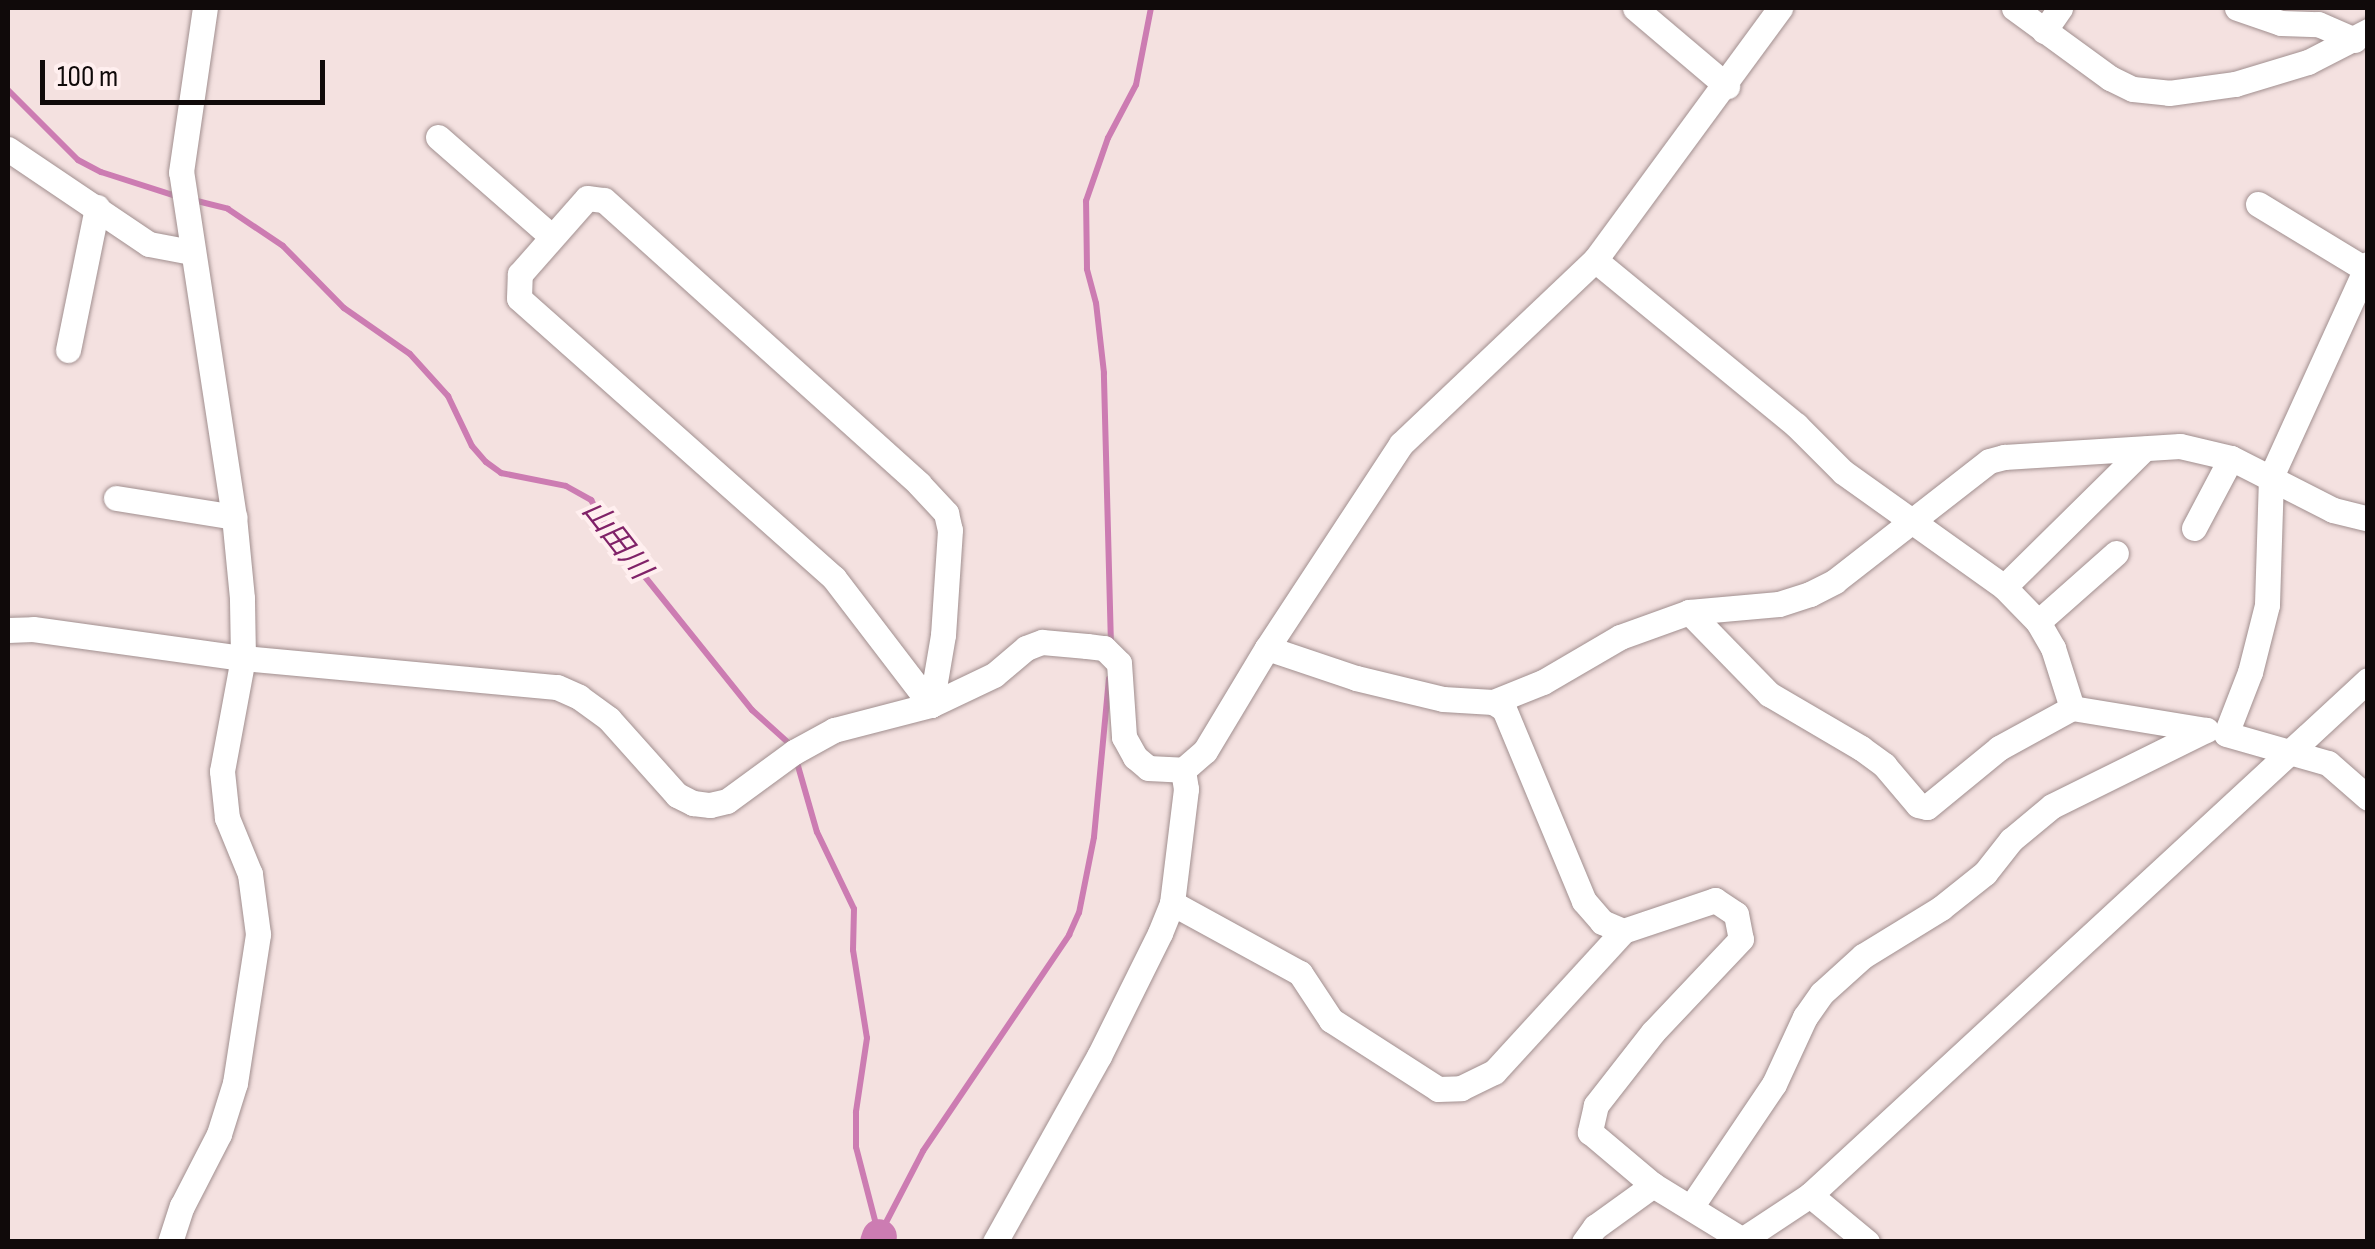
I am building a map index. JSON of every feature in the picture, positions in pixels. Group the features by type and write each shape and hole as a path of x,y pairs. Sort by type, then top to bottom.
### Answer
{"street":[{"path":"170,1242 182,1206 219,1134 235,1083 258,934 250,874 227,818 222,772 243,658 234,517 181,172 205,8"},
{"path":"1635,8 1726,86"},
{"path":"8,630 33,629 243,658 557,688 580,697 609,720 677,795 692,803 727,802 799,748 834,730 931,705 994,675 1026,648 1042,642 1112,656 1124,737 1134,757 1148,768 1182,770 1206,751 1267,648 1401,444 1595,260 1780,8"},
{"path":"2014,8 2110,78 2133,89 2169,93 2236,84 2308,62 2361,36"},
{"path":"2044,31 2060,8"},
{"path":"2237,8 2281,23 2318,24 2361,36"},
{"path":"438,136 551,236"},
{"path":"8,149 148,244 191,252"},
{"path":"587,198 604,200 936,501 950,530 943,634 931,705 834,578 519,298 520,274 587,198"},
{"path":"1691,1207 1774,1084 1805,1017 1822,993 1863,956 1941,908 1985,873 2011,840 2052,806 2216,732 2250,672 2267,604 2271,477 2366,266 2258,204"},
{"path":"68,350 97,207"},
{"path":"1595,260 1796,425 1843,472 2004,587 2038,622 2053,648 2072,708"},
{"path":"1267,648 1356,678 1443,699 1493,702 1543,682 1620,637 1689,612 1778,604 1835,582 1909,520 1989,461 2180,446 2231,458 2333,510 2368,519"},
{"path":"2004,587 2144,450"},
{"path":"2194,528 2231,458"},
{"path":"116,498 234,517"},
{"path":"2038,622 2116,552"},
{"path":"1689,612 1769,694 1861,748 1884,765 1918,804 1927,808 1999,748 2072,708 2290,748 2328,763 2368,798"},
{"path":"1172,903 1300,973 1332,1020 1438,1089 1461,1088 1494,1072 1623,931 1715,900 1736,914 1741,939 1653,1032 1596,1105 1590,1132 1602,1147 1653,1185 1740,1240 1810,1195 2368,680"},
{"path":"1493,702 1504,709 1584,900 1602,922 1623,931"},
{"path":"995,1242 1099,1056 1172,903 1186,789 1182,770"},
{"path":"1584,1242 1595,1227 1653,1185"},
{"path":"1810,1195 1867,1242"}],"waterway":[{"path":"1111,646 1104,373 1096,303 1087,269 1086,201 1108,138 1136,85 1151,8"},
{"name":"山田川","path":"8,90 78,160 101,172 176,196"},
{"name":"山田川","path":"193,200 228,209 283,246 344,308 410,354 448,396 472,446 486,462 501,473 566,486 591,500 613,537 752,710 792,746"},
{"path":"879,1236 923,1151 1069,935 1079,913 1094,837 1109,679"},
{"name":"山田川","path":"796,759 817,832 854,909 853,950 867,1038 856,1112 856,1147 879,1236"},
{"name":"山田川","path":"877,1242 879,1236"}]}
